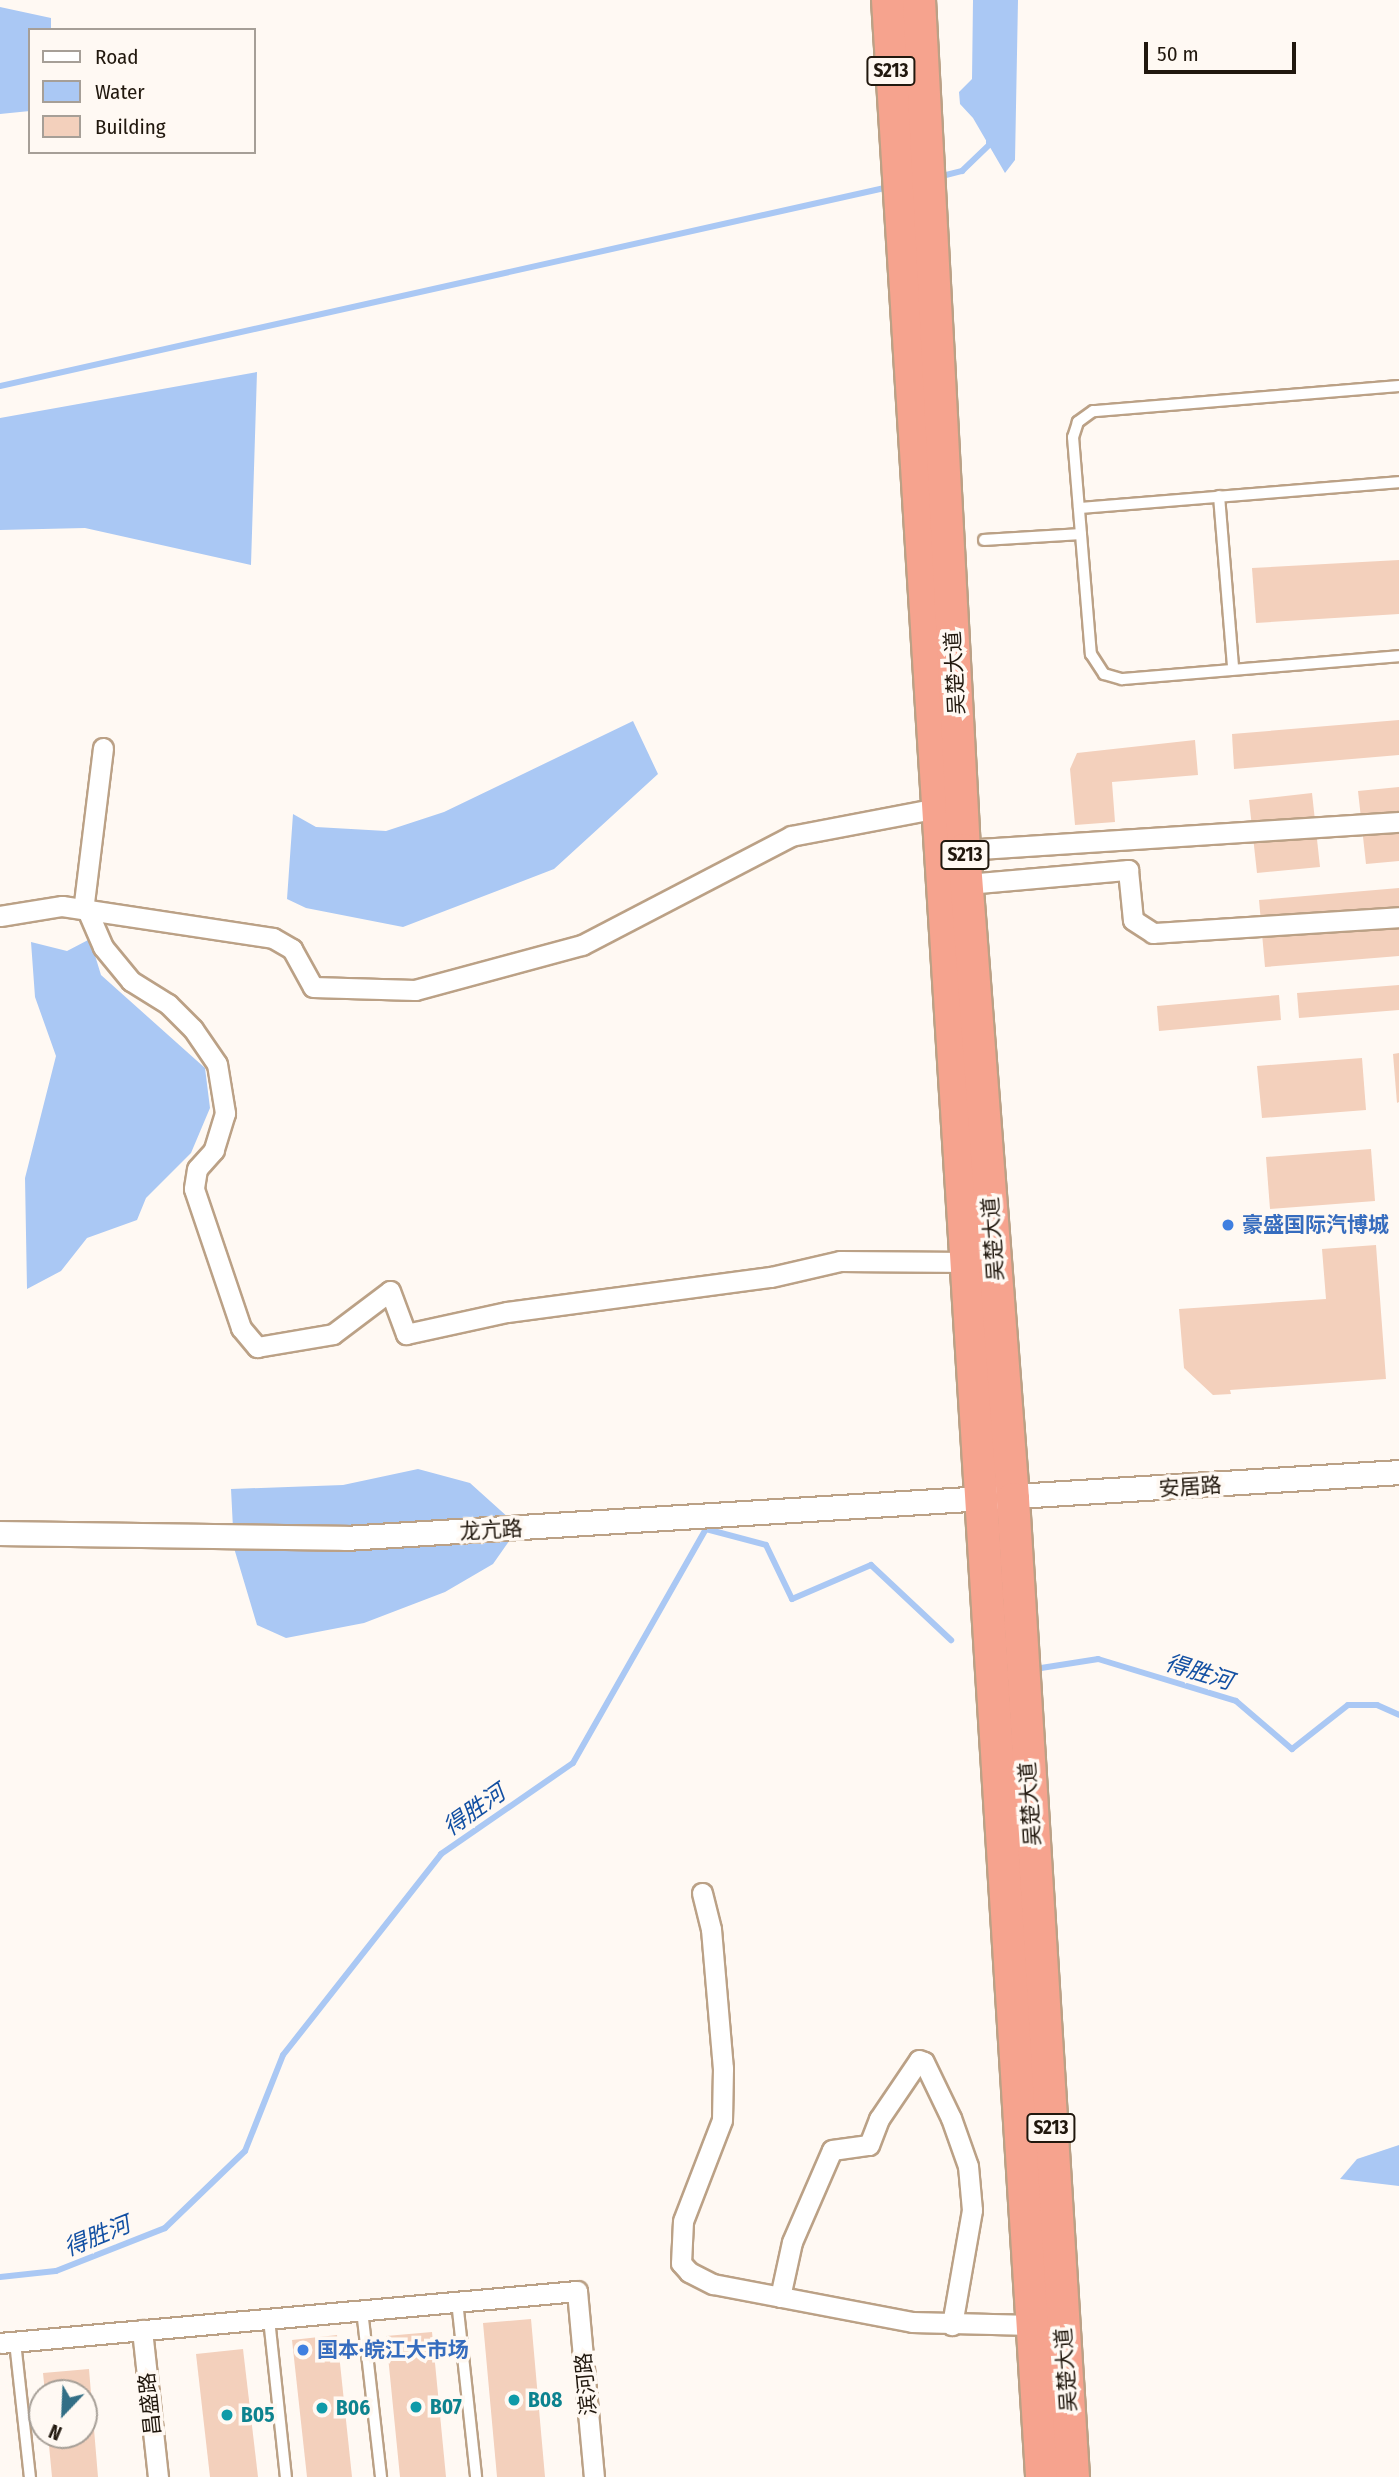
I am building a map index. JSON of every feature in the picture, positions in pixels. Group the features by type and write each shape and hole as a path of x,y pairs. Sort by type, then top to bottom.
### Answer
{"highway":[{"name":"吴楚大道","path":"888,0 895,141 914,215 1013,1499 1017,1582 1014,1781 1032,2325 1042,2477"},
{"name":"吴楚大道","path":"919,0 925,132 914,215 938,808 969,1262 986,1584 1014,1781 1073,2477"}],"street":[{"path":"103,748 84,903 103,947 131,981 168,1004 193,1029 217,1064 225,1114 214,1150 197,1169 194,1189 241,1328 257,1346 333,1334 390,1291 406,1334 507,1312 771,1276 840,1261 969,1262"},
{"path":"0,916 61,906 273,938 292,949 313,987 415,990 582,945 629,916 791,836 938,808"},
{"path":"964,850 1399,822"},
{"path":"967,884 1128,870 1133,920 1153,933 1399,917"},
{"name":"安居路","path":"982,1500 1399,1472"},
{"name":"龙亢路","path":"0,1533 345,1538 982,1500"},
{"path":"702,1893 711,1929 721,2043 722,2120 682,2221 679,2252 681,2263 698,2278 780,2297 952,2325 1032,2325"},
{"path":"780,2297 792,2242 832,2150 869,2145 880,2119 919,2060 924,2062 951,2118 968,2166 972,2210 952,2325"},
{"name":"滨河路","path":"457,2301 578,2291 594,2477"},
{"path":"8,2342 457,2301"},
{"name":"昌盛路","path":"142,2330 158,2477"}],"lane":[{"path":"1399,386 1093,411 1078,422 1073,437 1091,654 1098,670 1122,679 1399,656"},
{"path":"1079,508 1399,482"},
{"path":"1219,496 1233,668"},
{"path":"984,540 1081,534"},
{"path":"457,2301 476,2477"},
{"path":"362,2310 381,2477"},
{"path":"269,2319 286,2477"},
{"path":"8,2342 30,2477"}],"water":[{"path":"973,0 1018,0 1015,160 1005,173 973,118 960,104 959,92 972,79"},
{"path":"0,7 51,18 51,28 28,28 28,111 0,114"},
{"path":"257,372 251,565 85,528 0,530 0,418"},
{"path":"633,721 658,774 554,869 403,927 306,908 287,899 293,814 316,827 386,831 444,812"},
{"path":"90,939 101,975 205,1068 210,1108 191,1153 146,1198 137,1220 87,1238 61,1271 27,1289 25,1178 56,1056 35,997 31,942 67,951"},
{"path":"418,1469 470,1483 519,1527 493,1564 445,1592 364,1623 286,1638 257,1625 234,1548 231,1489 343,1485"},
{"path":"1399,2145 1399,2186 1340,2179 1357,2159"}],"building":[{"path":"1399,560 1399,614 1256,623 1252,568"},
{"path":"1399,720 1399,755 1234,769 1232,734"},
{"path":"1195,740 1198,775 1112,782 1115,822 1075,825 1070,769 1077,753"},
{"path":"1399,787 1399,861 1366,864 1358,791"},
{"path":"1312,793 1320,867 1257,873 1249,800"},
{"path":"1399,888 1399,956 1265,967 1259,900"},
{"path":"1399,985 1399,1010 1299,1018 1297,993"},
{"path":"1279,995 1281,1020 1159,1031 1157,1006"},
{"path":"1399,1053 1399,1102 1397,1103 1393,1054"},
{"path":"1362,1058 1366,1110 1262,1118 1257,1066"},
{"path":"1371,1149 1375,1201 1270,1209 1266,1157"},
{"path":"1376,1245 1386,1379 1230,1390 1231,1394 1213,1395 1184,1368 1179,1309 1326,1299 1322,1249"},
{"name":"B08","path":"531,2319 545,2477 497,2477 483,2323"},
{"name":"B07","path":"432,2332 446,2477 400,2477 386,2336"},
{"name":"B06","path":"337,2335 352,2477 307,2477 292,2340"},
{"name":"B05","path":"243,2349 258,2477 210,2477 196,2354"},
{"path":"89,2369 90,2379 44,2379 43,2373"},
{"path":"49,2449 96,2449 98,2477 52,2477"}],"waterway":[{"path":"938,177 962,171 989,145 989,138"},
{"path":"0,386 889,187"},
{"name":"得胜河","path":"0,2277 56,2271 165,2228 245,2151 283,2055 441,1854 573,1763 706,1529 766,1545 792,1599 871,1565 951,1640"},
{"name":"得胜河","path":"1041,1668 1098,1659 1236,1701 1292,1749 1348,1705 1377,1705 1399,1715"}],"place":[{"name":"豪盛国际汽博城","path":"1228,1225"},
{"name":"国本·皖江大市场","path":"303,2350"},
{"name":"B08","path":"514,2400"},
{"name":"B07","path":"416,2407"},
{"name":"B06","path":"322,2408"},
{"name":"B05","path":"227,2415"}]}
